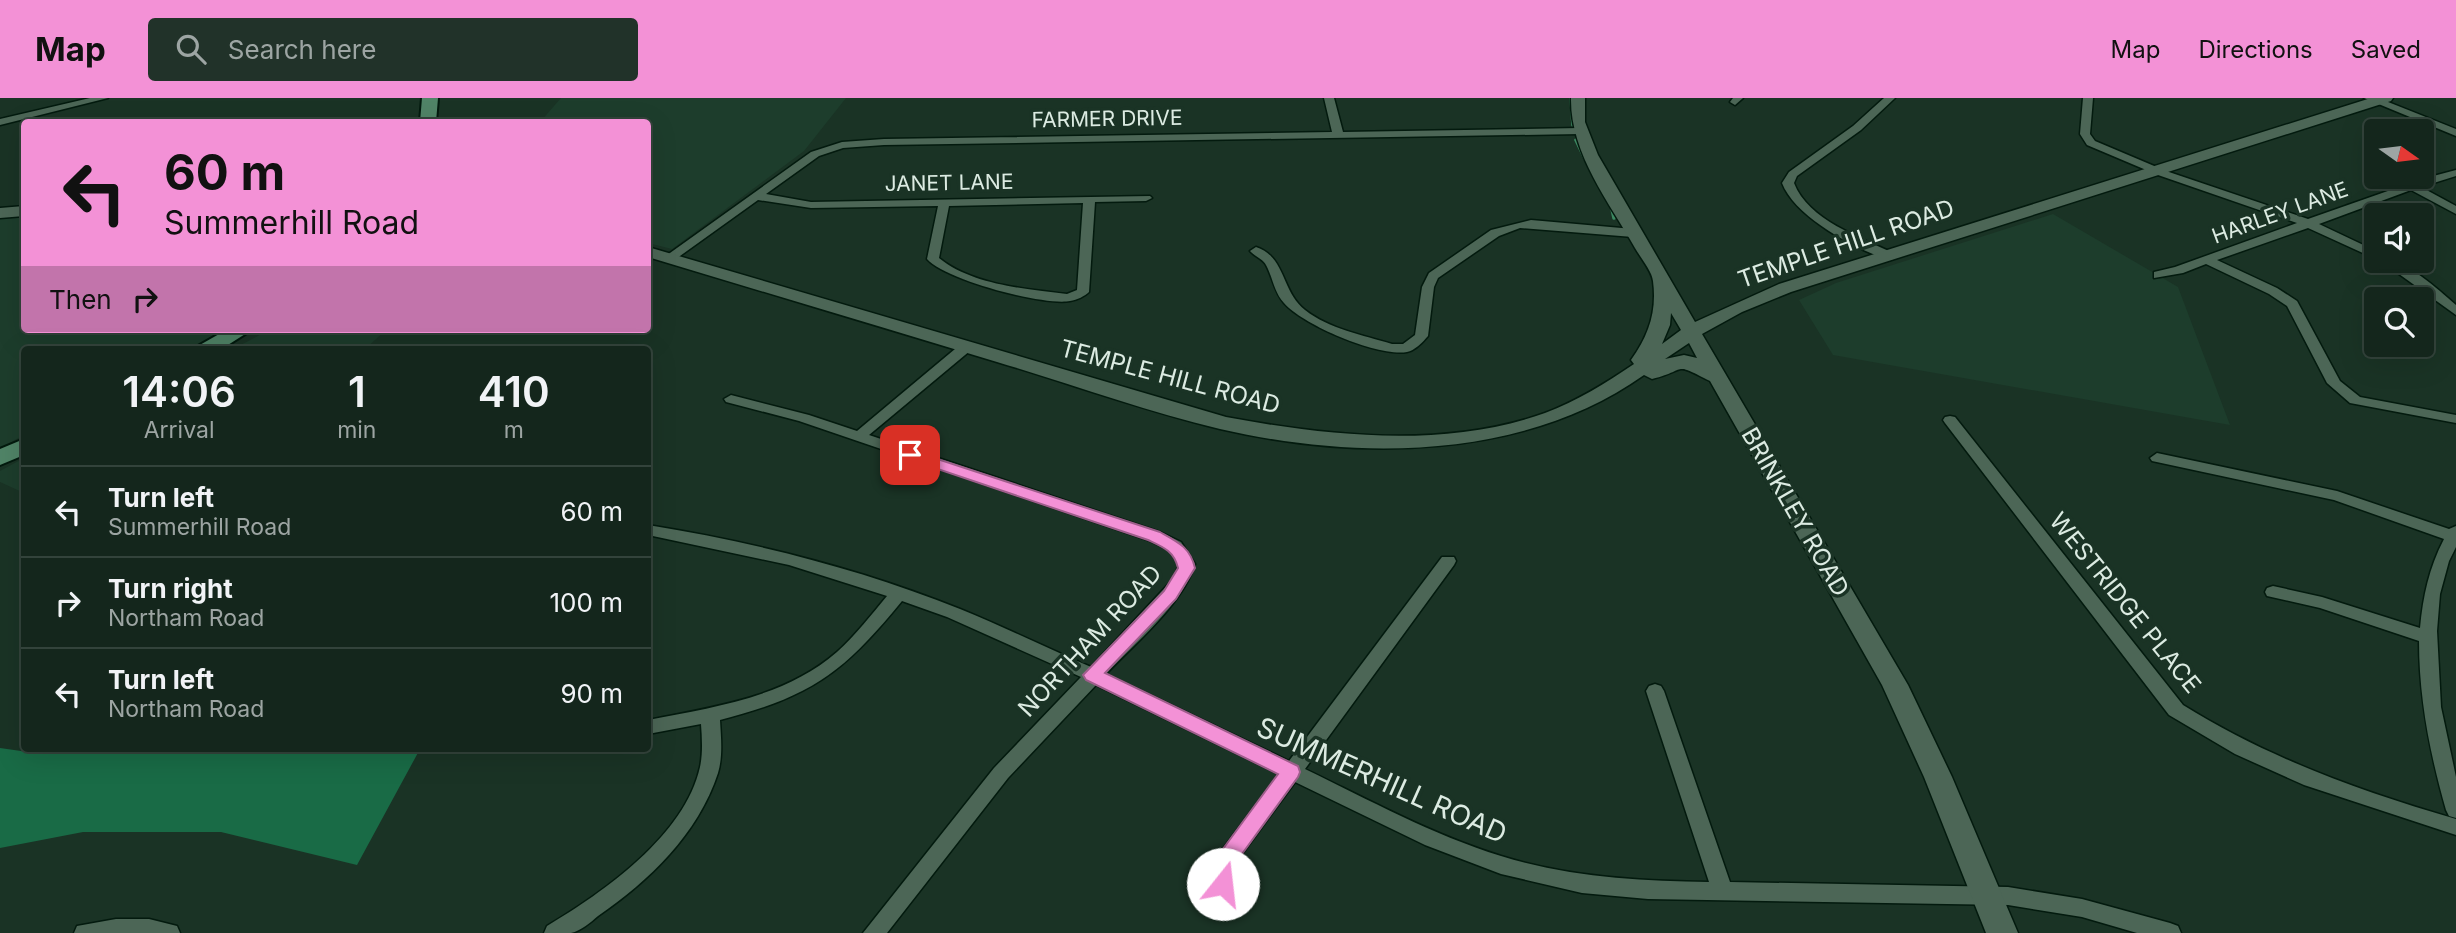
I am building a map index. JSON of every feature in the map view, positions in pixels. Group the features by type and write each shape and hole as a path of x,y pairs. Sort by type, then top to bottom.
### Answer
{"main road":[{"path":"428,119 430,98"},
{"name":"BRINKLEY ROAD","path":"1578,98 1580,131 1590,155 1895,685 1942,782 2002,933"},
{"name":"TEMPLE HILL ROAD","path":"651,253 1223,423 1285,435 1342,440 1423,440 1497,430 1561,412 1592,400 1692,332 1767,295 2377,99"},
{"path":"0,213 21,211"},
{"path":"1626,378 1657,340 1663,311 1661,281"},
{"path":"212,346 236,333"},
{"path":"1626,378 1652,373 1675,361 1685,360 1715,376"},
{"path":"0,458 21,448"}],"street":[{"path":"0,122 103,98"},
{"path":"1329,98 1338,134"},
{"path":"1889,256 1818,218 1791,195 1788,183 1793,174 1857,128 1890,98"},
{"path":"2088,98 2087,139 2156,171 2308,223 2364,249"},
{"path":"2377,99 2456,133"},
{"name":"FARMER DRIVE","path":"669,258 815,154 853,144 1580,131"},
{"name":"HARLEY LANE","path":"2434,180 2456,173"},
{"name":"HARLEY LANE","path":"2158,275 2404,189"},
{"path":"2417,189 2456,211"},
{"name":"JANET LANE","path":"754,196 811,205 1146,198"},
{"path":"944,203 933,259 943,269 961,277 1068,298 1083,292 1089,200"},
{"path":"1256,251 1271,261 1275,281 1285,300 1299,314 1391,348 1406,348 1421,336 1428,287 1433,276 1495,233 1531,224 1633,233"},
{"path":"2206,260 2273,291 2292,304 2334,383 2355,400 2456,419"},
{"path":"2405,273 2456,311"},
{"path":"858,437 965,347"},
{"name":"NORTHAM ROAD","path":"731,399 784,412 1154,536 1180,551 1187,564 1179,583 1163,603 1002,773 874,933"},
{"name":"WESTRIDGE PLACE","path":"1950,420 2176,709 2218,738 2291,772 2343,792 2456,828"},
{"path":"2157,458 2316,490 2454,533 2431,600 2428,637 2434,720 2456,810"},
{"name":"SUMMERHILL ROAD","path":"651,531 769,555 899,593 977,623 1092,675 1432,839 1501,865 1582,884 1648,890 1986,894 2082,908 2170,933"},
{"path":"1223,884 1224,863 1448,561"},
{"path":"2273,592 2322,603 2428,637"},
{"path":"651,726 710,714 778,695 822,673 844,656 899,593"},
{"path":"1655,691 1722,891"},
{"path":"555,933 588,914 623,884 658,850 687,816 703,788 710,764 710,714"},
{"path":"85,933 101,930 159,930 169,933"}],"shaded area":[{"path":"561,98 846,98 804,151 672,249 651,244 651,119 543,119"},
{"path":"2053,214 2178,287 2230,425 1833,355 1799,300 1836,283"},
{"path":"21,217 21,333 222,333 197,346 21,346 21,437 0,448 0,219"},
{"path":"263,333 383,333 368,346 239,346"},
{"path":"21,460 21,492 0,482 0,471"}],"green space":[{"path":"0,748 42,754 418,752 357,865 221,832 83,832 0,848"}],"waterway":[{"path":"1571,98 1573,125"},
{"path":"1576,140 1592,173"},
{"path":"1612,209 1614,218"}],"route":[{"path":"910,455 1154,536 1167,541 1184,555 1187,568 1170,595 1092,675 1291,772 1224,863 1223,884"}]}
